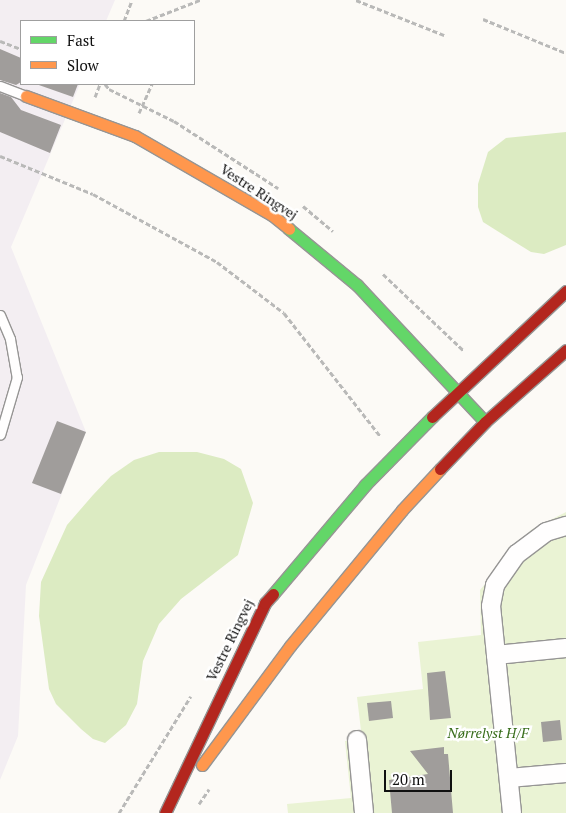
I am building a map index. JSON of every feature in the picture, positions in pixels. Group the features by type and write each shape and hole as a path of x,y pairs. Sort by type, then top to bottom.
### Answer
{"main road":[{"name":"Vestre Ringvej","path":"26,96 130,134 272,215 357,285 485,422"},
{"name":"Vestre Ringvej","path":"166,813 264,603 365,485 456,392 566,291"},
{"name":"Vestre Ringvej","path":"166,813 246,701 402,510 485,422 566,350"}],"street":[{"path":"512,813 491,606 495,585 517,554 546,532 566,526"},
{"path":"496,655 566,648"},
{"path":"358,740 364,813"},
{"path":"508,778 566,773"}],"lane":[{"name":"Vestre Ringvej","path":"0,86 26,96"},
{"path":"0,315 10,339 17,378 0,435"}],"path":[{"path":"124,20 132,0"},
{"path":"149,20 200,0"},
{"path":"356,0 444,35"},
{"path":"483,19 566,53"},
{"path":"0,41 20,49"},
{"path":"130,134 152,85"},
{"path":"0,156 93,194 217,262 284,313 381,437"}],"shaded area":[{"path":"0,0 115,0 106,20 20,20 20,85 80,85 11,247 86,432 26,585 18,736 0,780"}],"green space":[{"path":"566,132 566,245 544,254 531,252 483,222 478,207 478,184 488,152 506,138"},
{"path":"159,452 197,452 224,459 241,469 253,503 238,555 181,599 159,624 143,661 137,704 126,725 105,743 93,739 81,729 56,704 49,689 39,616 41,582 67,525 93,495 111,476 134,460"},
{"name":"Nørrelyst H/F","path":"566,512 566,813 288,813 287,804 351,798 345,741 362,739 357,697 423,689 418,642 481,635 480,590 531,530"}],"building":[{"path":"0,49 20,58 20,83 16,85 0,80"},
{"path":"39,85 78,85 73,97"},
{"path":"0,93 11,97 21,110 61,125 50,153 0,132"},
{"path":"57,421 86,432 61,494 32,483"},
{"path":"445,671 451,718 430,720 427,673"},
{"path":"391,701 393,718 369,721 367,703"},
{"path":"560,720 562,740 543,742 541,722"},
{"path":"444,747 444,754 448,754 453,813 392,813 389,780 428,774 410,751"}],"traffic: fast":[{"path":"289,229 357,285 485,422"},
{"path":"273,594 365,485 432,417"}],"traffic: slow":[{"path":"26,96 135,136 272,215 289,229"},
{"path":"202,765 290,646 402,510 440,469"}],"traffic: jam":[{"path":"432,417 566,291"},
{"path":"440,469 485,422 566,350"},
{"path":"165,813 265,603 273,594"}]}
